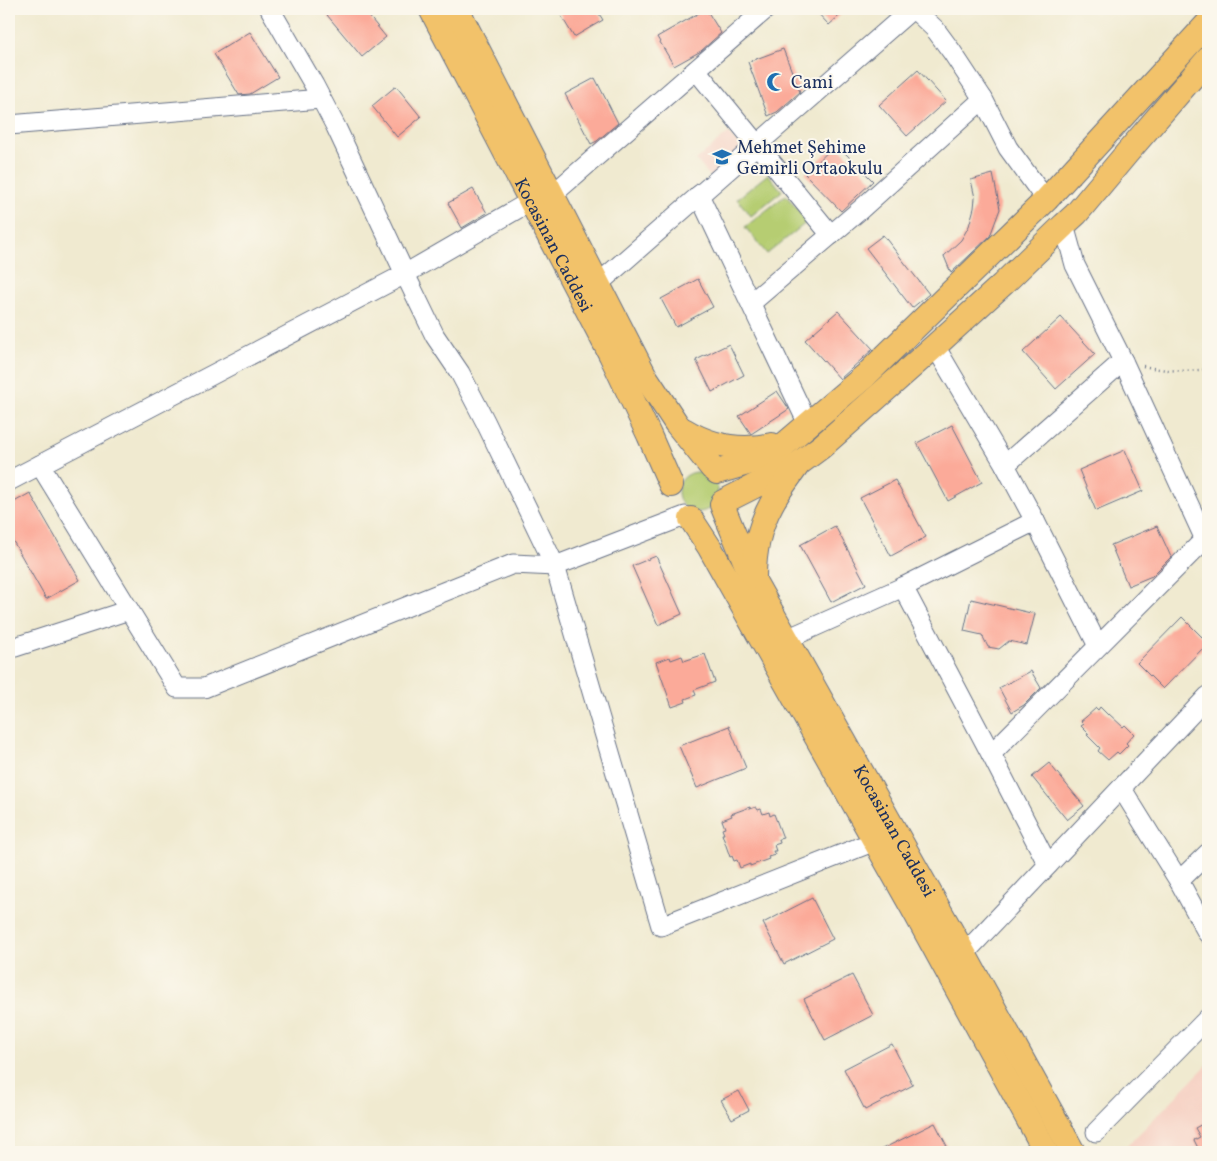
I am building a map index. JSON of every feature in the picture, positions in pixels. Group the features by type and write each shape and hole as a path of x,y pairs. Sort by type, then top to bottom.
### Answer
{"main road":[{"name":"Kocasinan Caddesi","path":"431,9 542,198 598,284 645,376 676,423 714,470"},
{"name":"Kocasinan Caddesi","path":"457,9 671,485"},
{"path":"714,470 758,460 778,450 865,376 1046,200 1208,23"},
{"path":"723,504 798,464 821,447 1003,284 1070,219 1208,60"},
{"path":"1046,200 1042,210 1045,220 1059,227 1070,219"},
{"path":"676,423 694,436 726,447 762,447 790,439"},
{"path":"698,464 705,465 714,470 722,478 726,492 723,504 718,511 712,516 698,520 679,512 672,500 671,485 678,473 691,465 698,464"},
{"path":"754,581 755,553 763,522 771,504 798,464"},
{"name":"Kocasinan Caddesi","path":"723,504 754,581 1074,1152"},
{"name":"Kocasinan Caddesi","path":"688,517 710,548 915,912 1046,1152"}],"street":[{"path":"270,9 322,99 436,336 460,373 556,566 661,926 875,841"},
{"path":"9,481 405,274 542,198 766,9"},
{"path":"598,284 913,9 935,29 958,59 983,100 1008,148 1046,200"},
{"path":"696,70 831,235"},
{"path":"9,125 322,99"},
{"path":"751,303 831,235 983,100"},
{"path":"699,195 808,424"},
{"path":"991,754 1098,646 1207,543 1123,360 1075,265 1070,219"},
{"path":"934,346 1005,466 1098,646"},
{"path":"1005,466 1123,360"},
{"path":"40,465 177,688 204,688 513,564 556,566 688,517"},
{"path":"787,640 903,587 1035,521"},
{"path":"903,587 1048,865"},
{"path":"9,649 129,610"},
{"path":"964,954 1208,696"},
{"path":"1122,789 1180,881 1208,934"},
{"path":"1180,881 1208,853"},
{"path":"1096,1132 1208,1018"}],"path":[{"path":"1123,360 1138,365 1168,370 1208,369"}],"shaded area":[{"name":"Mehmet Şehime Gemirli Ortaokulu","path":"728,133 747,154 715,182 696,160"},
{"path":"1208,1064 1208,1152 1130,1152 1127,1146"}],"green space":[{"path":"768,174 782,191 751,216 737,199"},
{"path":"786,195 807,222 767,254 745,227"},
{"path":"702,472 709,475 715,481 718,492 717,500 709,509 702,512 694,512 687,509 679,500 678,488 681,481 690,473"}],"building":[{"path":"335,9 363,9 386,37 362,57 327,15"},
{"path":"557,9 596,9 603,20 574,37"},
{"path":"706,9 721,33 701,51 674,66 657,37"},
{"path":"814,9 847,9 829,25"},
{"path":"250,32 278,77 250,94 239,95 214,54"},
{"name":"Cami","path":"783,49 800,92 777,112 768,116 748,62"},
{"path":"918,70 946,101 907,136 879,105"},
{"path":"595,78 618,123 591,144 565,94"},
{"path":"396,86 421,117 397,137 372,106"},
{"path":"836,144 873,181 841,211 805,174"},
{"path":"993,174 1000,209 990,236 951,273 944,256 961,240 969,226 975,198 971,180"},
{"path":"473,189 487,213 462,228 448,203"},
{"path":"883,235 929,294 912,308 866,248"},
{"path":"698,279 713,307 676,327 661,299"},
{"path":"838,311 873,349 840,379 805,340"},
{"path":"1061,317 1095,354 1056,389 1023,352"},
{"path":"729,344 744,375 712,392 696,360"},
{"path":"777,391 789,409 751,434 739,416"},
{"path":"952,425 982,482 948,501 917,443"},
{"path":"1125,450 1143,491 1096,511 1079,470"},
{"path":"895,480 926,537 891,556 860,498"},
{"path":"30,493 80,580 46,599 9,534 9,505"},
{"path":"835,526 866,584 831,602 800,545"},
{"path":"1157,526 1171,557 1152,576 1128,586 1111,545"},
{"path":"656,556 682,614 658,625 632,566"},
{"path":"971,599 1035,614 1027,645 1009,641 999,649 988,647 982,635 964,631"},
{"path":"1182,617 1208,643 1163,689 1137,663"},
{"path":"705,654 715,682 694,690 696,695 685,699 686,702 672,707 656,662 670,657 671,660 682,656 684,661"},
{"path":"1031,671 1041,688 1024,705 1012,712 999,688"},
{"path":"1100,707 1134,734 1126,743 1128,745 1119,754 1117,752 1108,760 1098,751 1100,748 1081,726 1084,724 1081,721 1096,708 1098,710"},
{"path":"729,726 746,768 697,788 679,746"},
{"path":"1049,763 1084,806 1067,820 1032,777"},
{"path":"750,807 750,809 756,807 758,810 761,809 763,814 769,812 770,816 774,814 783,838 779,839 780,843 774,845 776,851 773,851 775,855 768,857 769,859 740,868 737,860 734,861 732,856 730,857 722,834 724,834 722,829 725,828 722,820 732,816 731,814"},
{"path":"812,898 833,939 784,964 763,923"},
{"path":"852,975 873,1015 825,1040 804,999"},
{"path":"892,1044 913,1085 865,1110 844,1069"},
{"path":"739,1091 749,1110 732,1119 721,1100"},
{"path":"1208,1121 1208,1152 1200,1152 1194,1140 1200,1137 1195,1128"},
{"path":"935,1123 950,1152 876,1152"}],"place":[{"name":"Cami","path":"776,82"},
{"name":"Mehmet Şehime Gemirli Ortaokulu","path":"722,157"}]}
